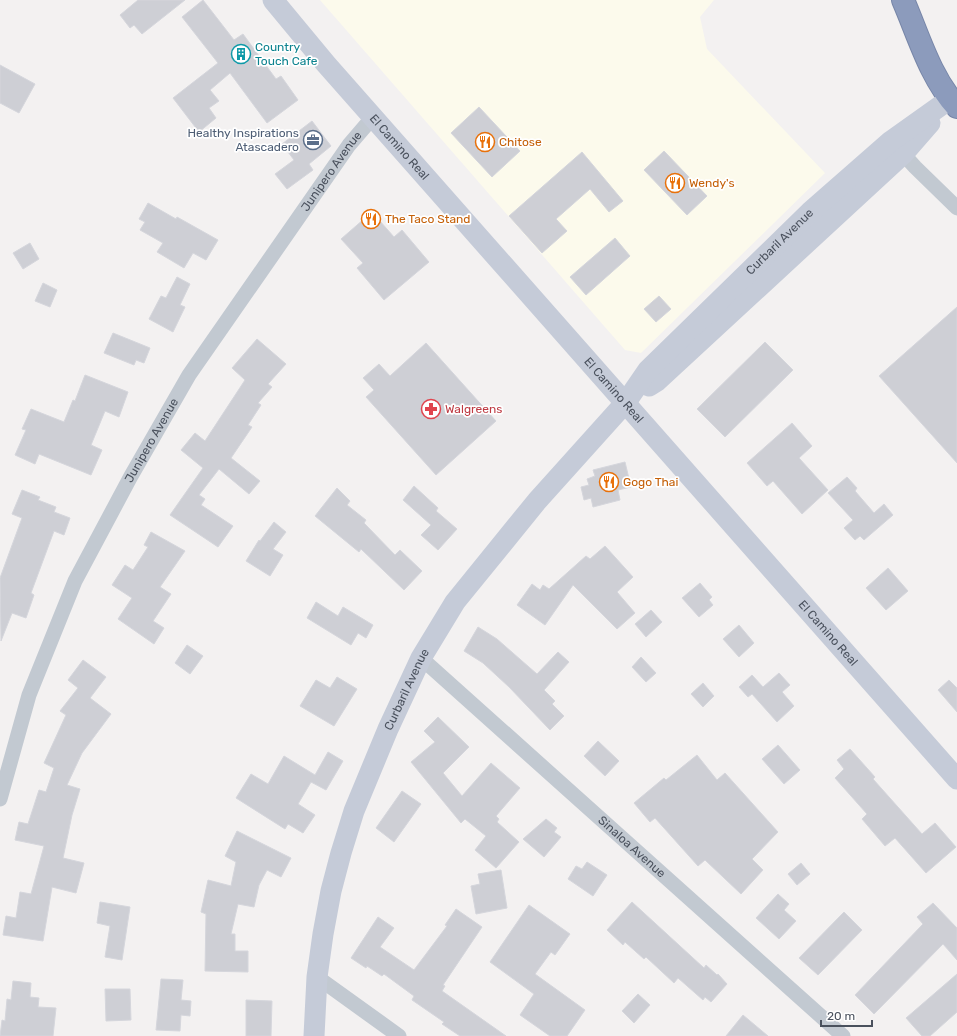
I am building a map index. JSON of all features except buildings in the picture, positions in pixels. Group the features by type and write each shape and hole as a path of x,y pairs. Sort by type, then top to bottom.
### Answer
{"highway":[{"path":"903,0 931,68 955,100"}],"main road":[{"name":"El Camino Real","path":"273,0 326,64 626,402 957,779"},
{"name":"Curbaril Avenue","path":"314,1036 317,977 323,934 331,891 352,818 388,729 421,658 455,602 537,502 626,402 648,370 810,212 897,148 955,100"}],"street":[{"name":"Junipero Avenue","path":"0,799 30,695 75,581 131,476 189,375 349,145 373,117"},
{"path":"897,148 957,208"},
{"name":"Sinaloa Avenue","path":"421,658 843,1036"},
{"path":"317,977 399,1036"}],"shaded area":[{"path":"320,0 714,0 700,17 707,49 825,173 641,353 625,350"}],"place":[{"name":"Country Touch Cafe","path":"241,54"},
{"name":"Healthy Inspirations Atascadero","path":"313,140"},
{"name":"Chitose","path":"485,142"},
{"name":"Wendy's","path":"675,183"},
{"name":"The Taco Stand","path":"371,219"},
{"name":"Walgreens","path":"431,409"},
{"name":"Gogo Thai","path":"609,482"}]}
